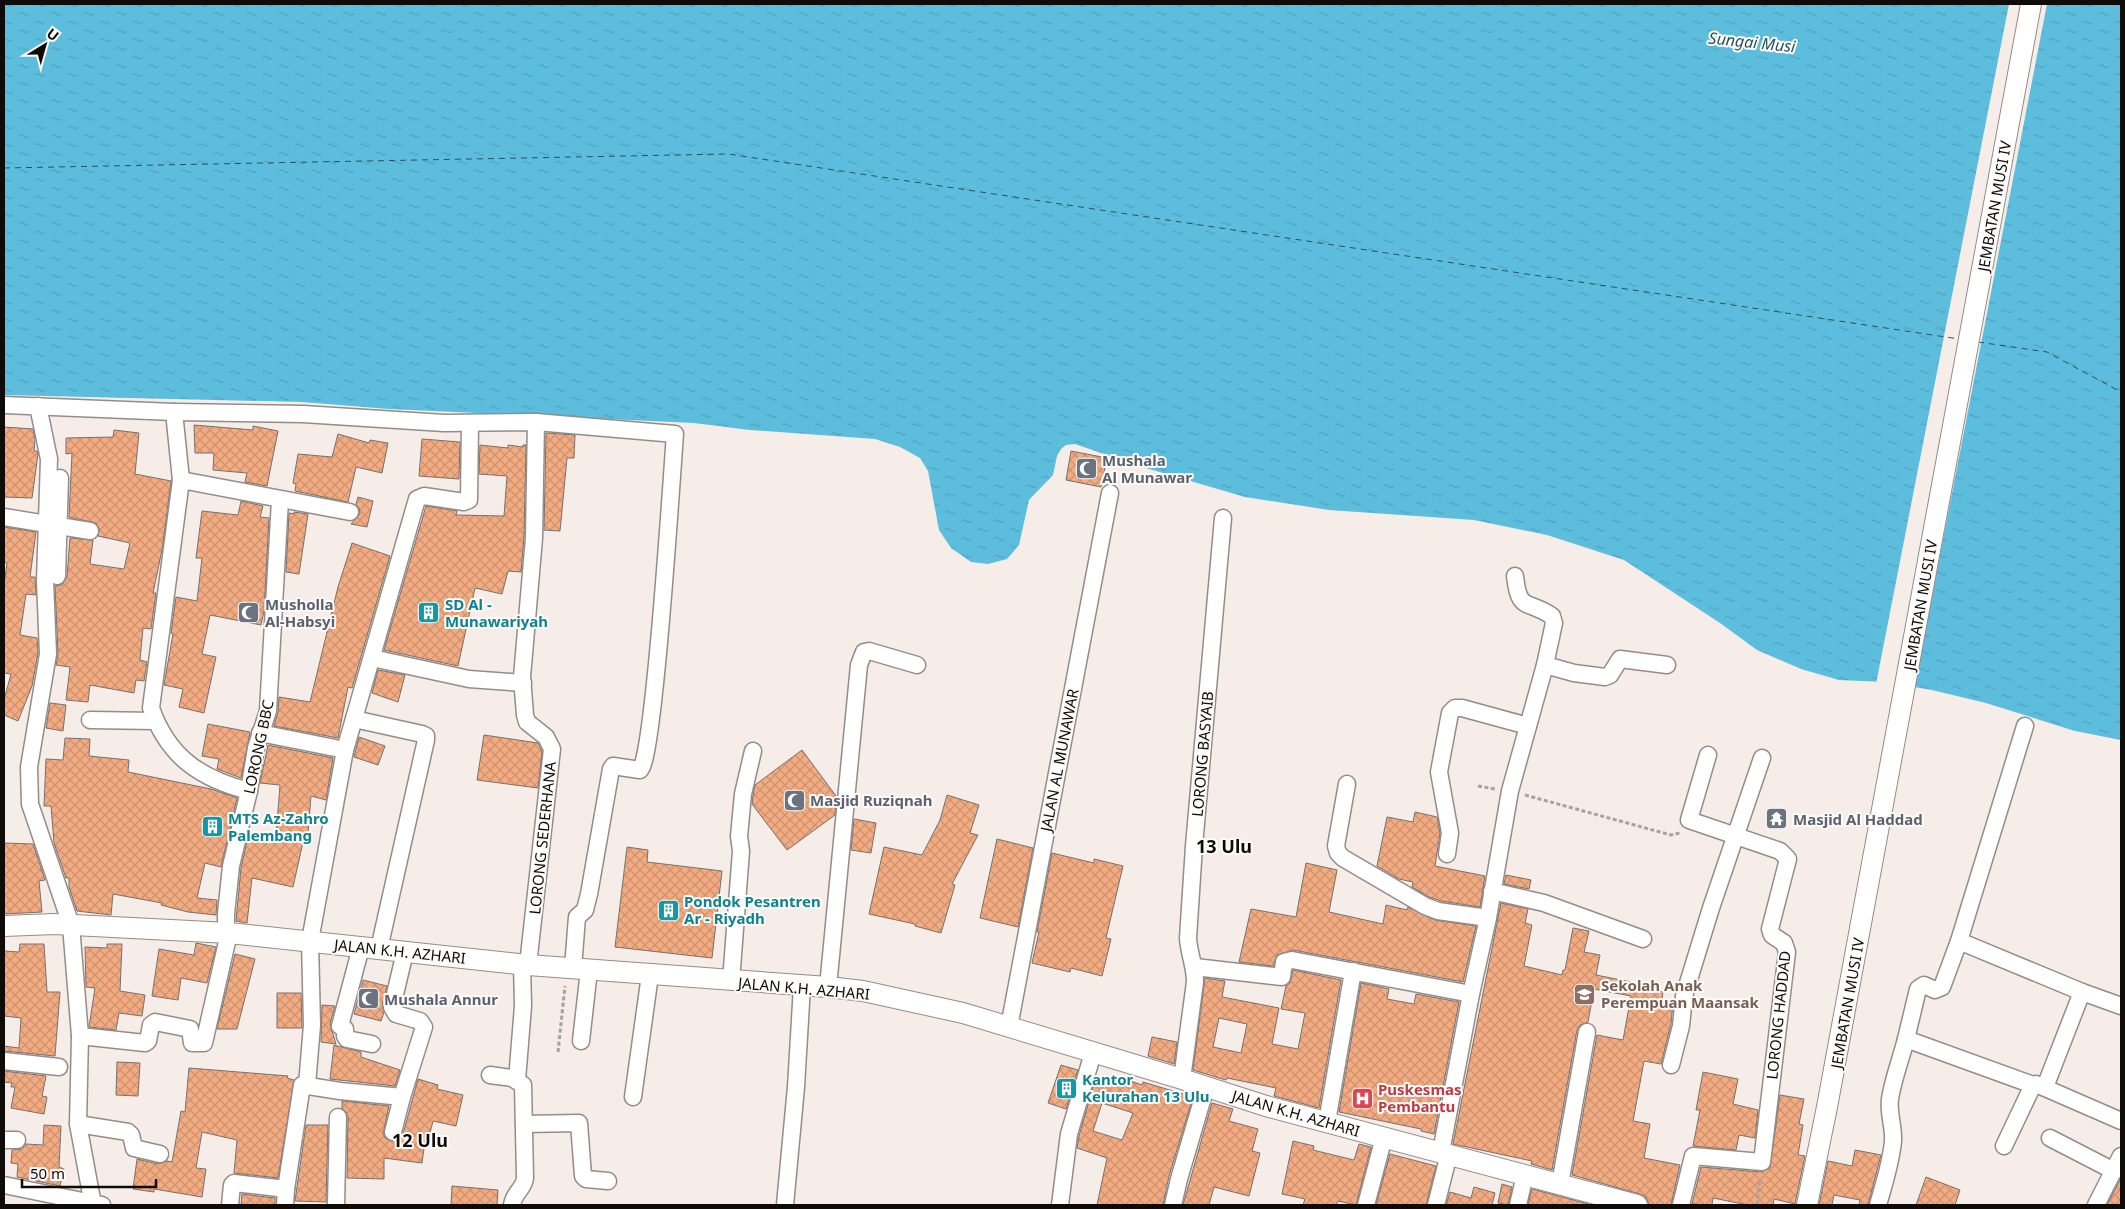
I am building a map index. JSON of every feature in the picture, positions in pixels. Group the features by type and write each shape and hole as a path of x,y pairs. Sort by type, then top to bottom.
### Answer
{"street":[{"name":"JEMBATAN MUSI IV","path":"1807,1205 1827,1107 2031,4"},
{"path":"4,405 174,412 303,414 470,423 536,422 675,434 664,592 645,763 640,770 613,766 611,769 589,894 585,910 578,917 577,969 581,1041"},
{"path":"38,406 49,459 57,576"},
{"path":"174,412 181,480 151,708 155,721 173,748 195,770 228,786 249,791"},
{"name":"LORONG SEDERHANA","path":"517,1080 525,964 552,749 546,737 527,722 523,683 534,538 536,422"},
{"path":"307,1085 318,942 345,750 417,499 424,496 464,502 469,500 470,423"},
{"path":"4,1185 96,1205 78,1124 80,1036 71,925 30,804 29,767 48,654 45,581 60,463"},
{"path":"181,480 350,512"},
{"name":"JALAN AL MUNAWAR","path":"1009,1027 1110,493"},
{"name":"LORONG BBC","path":"80,1036 145,1043 148,1041 151,1025 155,1022 190,1029 192,1043 204,1043 228,933 226,914 231,866 249,791 256,748 268,711 280,500"},
{"path":"4,517 90,531"},
{"name":"LORONG BASYAIB","path":"1182,1079 1195,982 1195,967 1188,953 1188,938 1194,846 1223,518"},
{"path":"1436,1205 1470,994 1488,918 1510,791 1545,665 1554,623 1552,616 1544,610 1521,601 1517,594 1515,576"},
{"path":"828,987 859,665 864,652 869,651 916,665"},
{"path":"372,658 469,679 523,683"},
{"path":"1545,665 1574,673 1605,676 1610,675 1620,659 1667,665"},
{"path":"1447,854 1450,832 1440,772 1452,710 1462,708 1528,726"},
{"path":"354,719 422,734 426,740 370,948 340,1026 345,1029 347,1039 372,1044"},
{"path":"90,720 155,721"},
{"path":"1878,1205 1887,1175 1893,1142 1893,1123 1889,1110 1890,1098 1918,989 1924,986 1935,990 1942,987 1959,941 2024,726"},
{"path":"260,733 345,750"},
{"path":"731,981 741,851 739,836 743,794 753,751"},
{"path":"1689,820 1708,755"},
{"path":"1671,1065 1681,1026 1684,996 1711,908 1762,758"},
{"path":"1347,784 1336,846 1343,858 1425,906 1438,911 1488,918"},
{"name":"LORONG HADDAD","path":"1689,820 1780,851 1788,858 1770,929 1772,935 1784,943 1787,952 1762,1162"},
{"path":"1492,891 1544,903 1643,938"},
{"name":"JALAN K.H. AZHARI","path":"4,926 54,924 228,933 577,969 863,991 964,1014 1266,1106 1637,1205"},
{"path":"1959,941 2082,992 2121,1006"},
{"path":"394,1132 402,1097 424,1028 420,1021 396,1014 392,1007 405,952"},
{"path":"1195,967 1282,977 1284,962 1292,960 1470,994"},
{"path":"1327,1122 1353,971"},
{"path":"633,1097 650,975"},
{"path":"785,1205 797,1078 802,986"},
{"path":"2004,1146 2039,1086 2082,992"},
{"path":"1560,1184 1587,1032"},
{"path":"1906,1039 2039,1086 2121,1121"},
{"path":"1060,1205 1069,1134 1093,1053"},
{"path":"4,1061 59,1067"},
{"path":"490,1075 517,1080 523,1085 525,1184 516,1192 512,1205"},
{"path":"230,1205 232,1185 234,1183 285,1197 301,1085 402,1097"},
{"path":"1173,1205 1206,1087"},
{"path":"336,1205 338,1117"},
{"path":"524,1124 579,1123 583,1176 586,1180 608,1181"},
{"path":"78,1124 128,1132 131,1134 134,1148 160,1154"},
{"path":"1366,1205 1384,1137"},
{"path":"2050,1138 2114,1171"},
{"path":"1681,1205 1693,1156 1762,1162"},
{"path":"2096,1205 2121,1156"},
{"path":"1518,1205 1525,1176"}],"path":[{"path":"1510,791 1671,836 1682,832 1689,820"},
{"path":"558,1052 577,969"},
{"path":"1757,1205 1762,1162"}],"water":[{"name":"Sungai Musi","path":"4,4 2121,4 2121,740 2075,731 1986,703 1932,690 1885,682 1839,680 1801,669 1757,650 1720,623 1624,560 1547,535 1474,520 1329,510 1245,497 1139,466 1075,444 1066,445 1061,449 1057,456 1053,475 1029,500 1019,545 1007,559 988,564 971,562 951,548 939,530 928,471 920,458 900,447 875,439 750,430 694,423 389,409 302,402 4,395"}],"pier":[{"path":"2009,4 2047,4 1914,689 1876,684"}],"building":[{"path":"194,425 253,430 253,426 278,431 267,486 245,482 247,473 213,470 214,453 195,453"},
{"path":"4,427 33,429 35,439 34,451 37,451 38,454 32,498 4,497"},
{"path":"114,430 139,433 135,474 171,481 162,550 153,593 156,593 151,629 143,628 140,660 147,662 144,681 136,680 134,693 90,685 88,702 66,700 70,667 56,665 58,654 55,586 62,585 67,577 70,538 93,540 90,564 124,569 130,543 98,536 99,528 96,523 69,517 72,453 66,454 66,438 113,437"},
{"path":"546,433 575,435 574,458 567,458 560,531 544,530"},
{"path":"338,434 369,443 370,440 388,443 382,473 356,467 348,502 295,491 296,484 293,483 298,454 332,457"},
{"path":"422,439 460,442 459,479 419,476"},
{"path":"480,445 508,448 508,445 523,447 523,445 526,445 524,537 521,572 508,571 502,594 475,588 458,666 384,650 426,506 457,511 456,515 504,516 507,476 479,474"},
{"name":"Mushala Al Munawar","path":"1071,451 1107,458 1101,487 1066,480"},
{"path":"358,497 373,501 367,527 351,524 360,514 356,504"},
{"path":"241,501 263,506 260,517 269,518 264,611 261,625 210,615 202,654 216,657 204,713 179,707 183,689 164,685 173,634 171,633 176,597 197,601 202,558 196,558 202,511 238,515"},
{"path":"294,512 308,514 299,574 286,572 289,513 294,514"},
{"path":"4,527 36,532 30,577 35,577 36,595 26,594 20,635 37,638 38,653 32,686 18,721 4,715 4,700 11,674 4,673 4,585 7,563 4,562"},
{"path":"352,543 390,556 352,688 348,687 338,738 274,726 278,712 279,697 310,702 338,587"},
{"path":"378,670 405,675 398,702 372,693"},
{"path":"50,703 66,705 63,731 46,728"},
{"path":"208,724 250,732 241,778 217,769 219,759 202,756"},
{"path":"484,735 538,743 542,751 538,788 477,780"},
{"path":"359,737 385,746 378,765 354,757"},
{"path":"65,738 90,739 89,756 129,760 128,772 211,789 237,798 221,867 205,863 197,898 217,900 216,915 188,912 161,905 162,903 113,894 111,915 77,911 69,887 69,878 66,878 54,843 51,806 44,806 46,759 63,760"},
{"path":"268,745 333,758 326,800 311,796 308,833 305,833 293,887 252,878 247,923 236,921 241,868 249,832 276,837 280,785 260,783"},
{"name":"Masjid Ruziqnah","path":"802,750 836,796 835,815 787,850 752,804 753,796 755,785"},
{"path":"947,795 979,805 970,833 978,835 952,884 955,885 941,933 915,926 915,924 869,914 884,847 922,855 940,820"},
{"path":"1415,812 1437,817 1440,833 1435,866 1485,876 1480,907 1441,901 1429,897 1412,887 1413,882 1399,879 1377,866 1387,817 1413,822"},
{"path":"854,819 876,823 871,853 851,850"},
{"path":"997,839 1033,848 1018,927 980,918"},
{"path":"4,843 33,844 45,880 39,881 42,912 4,914"},
{"name":"Pondok Pesantren Ar - Riyadh","path":"627,847 648,850 647,862 722,871 712,958 615,947"},
{"path":"1052,853 1094,863 1094,859 1123,866 1106,938 1111,939 1102,976 1071,968 1070,972 1032,963"},
{"path":"1306,863 1337,870 1329,912 1383,924 1386,905 1407,910 1408,907 1435,920 1476,926 1463,982 1293,950 1277,955 1273,966 1239,962 1251,909 1296,917"},
{"path":"1506,875 1531,880 1529,889 1504,884"},
{"path":"1501,903 1528,909 1525,923 1532,925 1524,966 1562,975 1563,970 1565,970 1573,928 1589,931 1584,952 1600,955 1596,975 1636,983 1636,987 1663,992 1662,999 1673,1002 1671,1024 1661,1064 1644,1061 1633,1121 1650,1124 1644,1158 1680,1165 1671,1205 1649,1205 1646,1197 1640,1194 1572,1175 1597,1035 1623,1040 1631,996 1594,989 1588,1022 1580,1025 1577,1030 1552,1170 1531,1164 1532,1161 1453,1144"},
{"path":"196,943 216,947 207,983 181,978 178,1000 152,996 159,949 194,955"},
{"path":"20,944 44,944 47,992 60,992 55,1056 4,1051 4,1046 19,1048 21,1018 4,1016 4,951 19,952"},
{"path":"107,944 122,944 120,991 145,995 142,1016 119,1013 116,1030 89,1027 95,988 86,987 85,947 107,948"},
{"path":"235,954 255,959 237,1029 217,1029"},
{"path":"1293,970 1341,980 1319,1108 1274,1096 1276,1088 1227,1078 1226,1080 1193,1070 1205,978 1225,981 1222,997 1279,1008 1272,1044 1298,1049 1305,1013 1281,1009 1286,986 1290,983","holes":["1219,1018 1247,1024 1241,1053 1213,1047"]},
{"name":"Mushala Annur","path":"363,980 387,986 382,1005 384,1012 381,1021 354,1014"},
{"path":"1361,983 1389,989 1387,999 1414,1004 1416,994 1459,1002 1434,1134 1421,1131 1421,1129 1339,1112"},
{"path":"277,993 301,993 302,1028 277,1028"},
{"path":"322,1005 335,1006 330,1024 336,1044 321,1042"},
{"path":"1152,1037 1177,1042 1174,1064 1148,1056"},
{"path":"334,1045 361,1052 361,1057 400,1070 395,1086 330,1079"},
{"path":"117,1062 140,1063 138,1096 116,1095"},
{"name":"Kantor Kelurahan 13 Ulu","path":"1061,1065 1078,1070 1066,1109 1048,1103"},
{"path":"189,1068 288,1076 287,1078 294,1080 278,1178 234,1173 237,1140 202,1132 196,1168 206,1169 202,1197 154,1189 154,1192 133,1189 137,1159 158,1164 167,1161 172,1162 181,1111 185,1112"},
{"path":"4,1071 46,1076 42,1096 47,1097 44,1114 11,1108 15,1087 11,1087 12,1083 4,1082"},
{"path":"1703,1072 1738,1079 1733,1104 1758,1110 1755,1138 1739,1135 1736,1150 1693,1146 1700,1110 1696,1110"},
{"path":"1114,1075 1142,1085 1143,1082 1193,1097 1169,1176 1163,1205 1097,1205 1107,1158 1077,1148 1096,1077 1111,1082","holes":["1102,1103 1133,1113 1122,1140 1093,1131"]},
{"path":"418,1079 438,1085 437,1089 463,1095 456,1126 433,1121 428,1141 425,1141 422,1163 384,1158 384,1179 347,1178 348,1117 342,1108 342,1101 389,1106 383,1134 386,1139 396,1141 403,1134"},
{"path":"1780,1095 1804,1099 1799,1124 1803,1125 1798,1155 1805,1156 1795,1204 1774,1199 1773,1205 1748,1205 1713,1198 1712,1205 1692,1204 1701,1167 1761,1172 1770,1168"},
{"path":"1212,1103 1233,1109 1229,1121 1258,1129 1252,1151 1260,1153 1249,1196 1214,1187 1209,1205 1183,1205"},
{"path":"44,1125 61,1126 59,1167 64,1169 60,1186 17,1177 18,1164 11,1163 12,1150 22,1149 26,1144 43,1145"},
{"path":"306,1125 328,1125 326,1202 295,1201"},
{"path":"1293,1141 1314,1146 1313,1150 1354,1160 1359,1144 1371,1147 1356,1205 1338,1201 1336,1205 1303,1205 1305,1199 1282,1194"},
{"path":"1855,1150 1881,1155 1868,1205 1859,1205 1860,1200 1834,1195 1832,1205 1819,1205 1828,1161 1852,1166"},
{"path":"1390,1154 1436,1166 1426,1205 1376,1205"},
{"path":"1926,1177 1960,1190 1955,1205 1916,1205"},
{"path":"2121,1178 2121,1205 2107,1205"},
{"path":"1502,1184 1512,1187 1508,1205 1498,1203"},
{"path":"452,1186 498,1190 497,1205 451,1205"},
{"path":"1474,1187 1495,1193 1492,1205 1446,1205 1450,1192 1471,1198"},
{"path":"1532,1189 1592,1205 1528,1205"},
{"path":"242,1194 275,1198 275,1205 241,1205"}],"ferry route":[{"path":"4,168 728,154 1959,339"},
{"path":"1978,342 2047,352 2121,392"}],"place":[{"name":"Mushala Al Munawar","path":"1086,469"},
{"name":"Musholla Al-Habsyi","path":"249,613"},
{"name":"SD Al - Munawariyah","path":"429,613"},
{"name":"Masjid Ruziqnah","path":"794,800"},
{"name":"Masjid Al Haddad","path":"1777,819"},
{"name":"MTS Az-Zahro Palembang","path":"212,827"},
{"name":"Pondok Pesantren Ar - Riyadh","path":"668,910"},
{"name":"Sekolah Anak Perempuan Maansak","path":"1585,994"},
{"name":"Mushala Annur","path":"368,999"},
{"name":"Kantor Kelurahan 13 Ulu","path":"1066,1088"},
{"name":"Puskesmas Pembantu","path":"1362,1098"}],"district":[{"name":"13 Ulu","path":"1224,846"},
{"name":"12 Ulu","path":"420,1140"}]}
